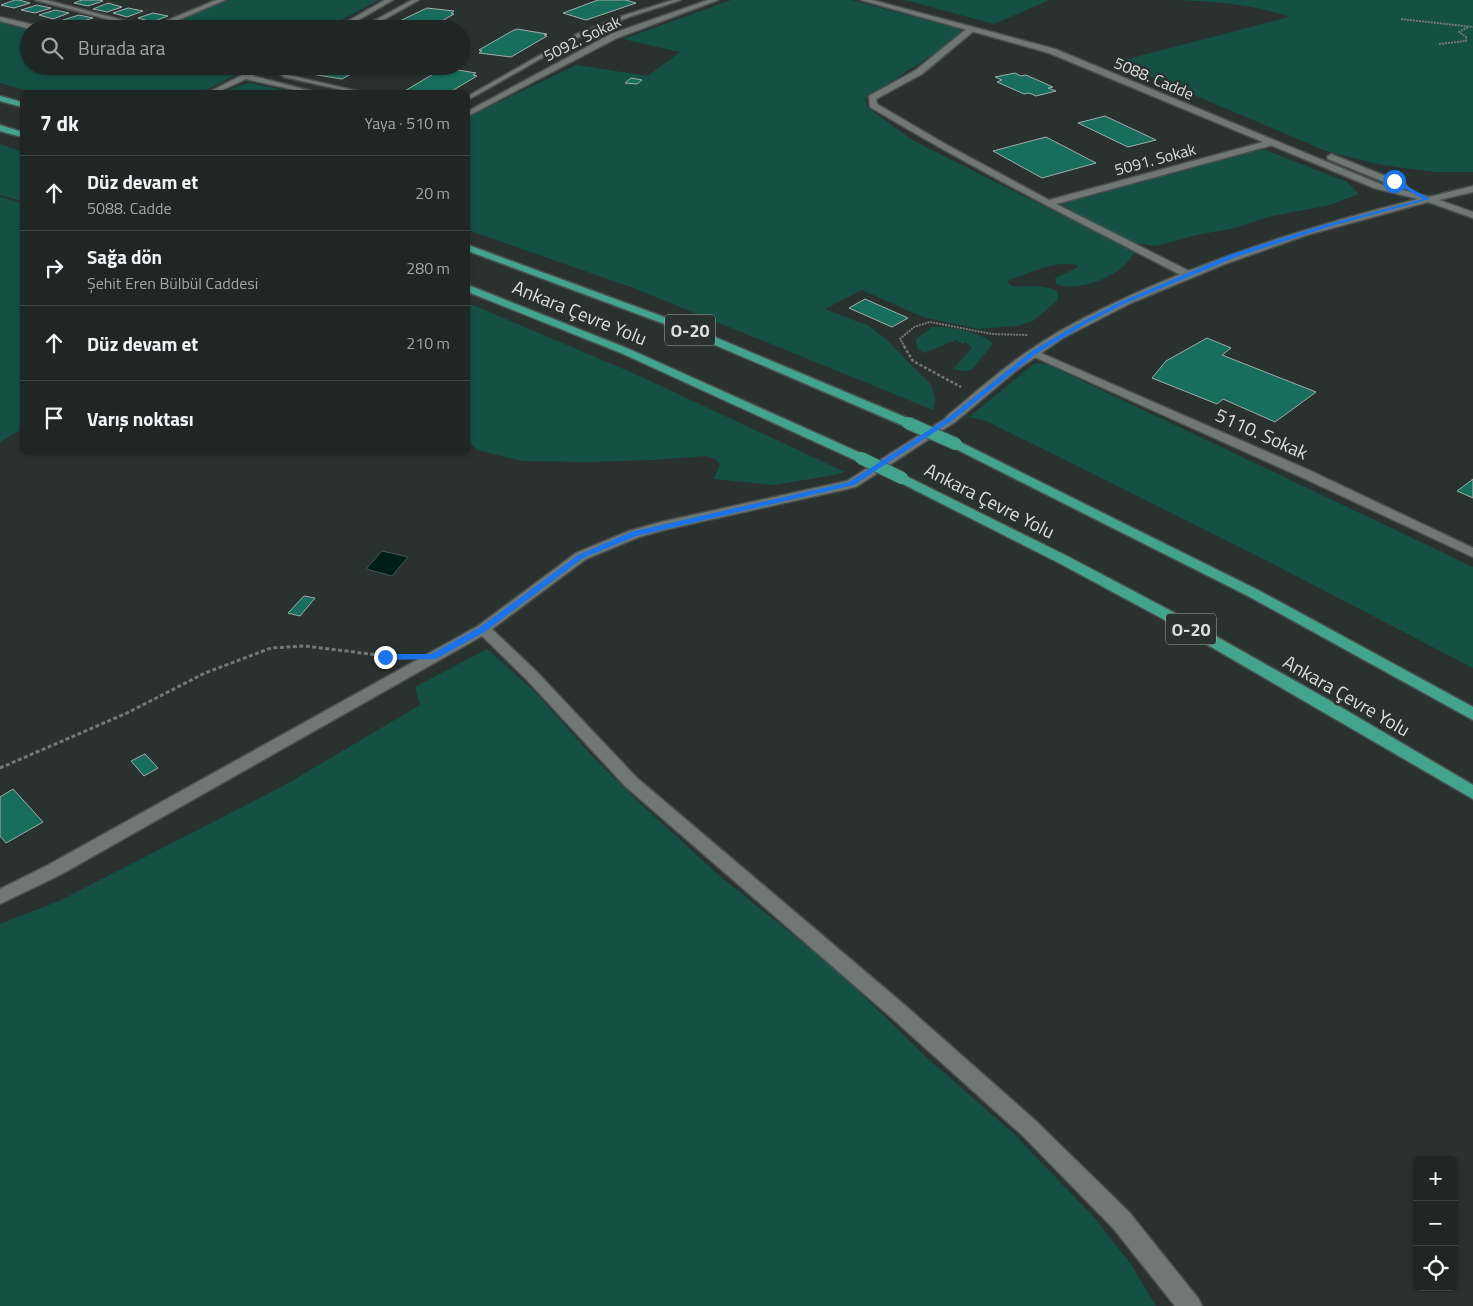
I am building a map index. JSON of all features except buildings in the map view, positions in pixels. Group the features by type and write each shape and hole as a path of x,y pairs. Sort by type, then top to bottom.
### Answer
{"highway":[{"path":"0,98 20,104"},
{"path":"0,128 20,134"},
{"name":"Ankara Çevre Yolu","path":"470,249 682,327 956,444 1253,593 1473,714"},
{"name":"Ankara Çevre Yolu","path":"470,289 625,351 902,478 1064,560 1205,637 1357,723 1473,792"}],"street":[{"path":"38,0 117,20"},
{"path":"172,20 222,0"},
{"path":"353,20 390,0"},
{"name":"5092. Sokak","path":"470,113 614,36 715,0"},
{"name":"5088. Cadde","path":"864,0 1052,51 1377,186 1427,199 1473,215"},
{"path":"892,0 1074,50"},
{"path":"0,19 20,24"},
{"path":"972,29 919,72 872,98 871,102 876,108 1048,203 1187,274"},
{"name":"5088. Cadde","path":"1133,74 1211,109 1317,152"},
{"path":"217,90 251,75"},
{"path":"247,77 302,90"},
{"name":"5091. Sokak","path":"1048,203 1270,143"},
{"name":"5088. Cadde","path":"1326,155 1394,181 1427,199"},
{"path":"0,897 54,870 483,629 581,556 634,534 666,525 851,484 951,418 1034,353 1085,322 1187,274 1234,255 1326,226 1427,199 1473,189"},
{"name":"5110. Sokak","path":"1034,353 1306,474 1473,553"},
{"path":"483,629 531,674 631,782 1029,1128 1122,1220 1190,1306"}],"lane":[{"path":"379,20 416,0"},
{"path":"470,97 579,35 626,16 678,0"},
{"path":"285,75 349,90"}],"path":[{"path":"1401,18 1472,27"},
{"path":"1439,44 1466,41 1466,37 1459,32 1463,28 1472,27"},
{"path":"969,404 967,390 913,361 900,339 906,332 920,322 930,322 1005,336 1034,334"},
{"path":"0,768 127,713 205,673 271,648 305,646 385,657 433,657"}],"green space":[{"path":"228,0 379,0 341,20 178,20"},
{"path":"731,0 851,0 959,29 962,32 953,41 865,99 867,107 912,140 1135,252 1119,270 1102,279 1079,286 1056,284 1055,278 1075,269 1078,265 1068,264 1042,268 1007,281 1011,286 1041,287 1058,292 1058,300 1033,321 1017,326 978,329 923,317 862,290 825,309 869,326 886,339 931,385 935,399 933,410 636,289 470,231 470,116 576,65 648,76 680,52 623,39"},
{"path":"905,0 1049,0 994,24"},
{"path":"1180,0 1473,0 1473,172 1436,172 1404,168 1377,164 1326,151 1116,62 1289,17 1249,6"},
{"path":"0,21 20,26 20,75 236,75 207,90 25,90 0,83"},
{"path":"248,83 285,90 229,90"},
{"path":"0,144 20,151 20,200 0,195"},
{"path":"1263,149 1347,182 1359,194 1330,205 1268,217 1235,228 1197,235 1156,246 1135,243 1118,237 1061,204"},
{"path":"0,197 20,202 20,430 0,442"},
{"path":"470,304 633,373 845,472 774,485 714,479 720,464 715,459 706,456 588,462 523,461 477,450 470,442"},
{"path":"932,327 964,330 980,335 993,343 972,370 961,371 952,368 972,348 966,342 962,344 956,340 924,353 917,348 916,339"},
{"path":"1035,363 1047,364 1473,567 1473,668 1275,565 1061,458 986,421 969,417"},
{"path":"487,649 535,692 593,757 643,806 722,878 838,971 926,1057 1012,1132 1092,1215 1130,1263 1156,1306 0,1306 0,924 59,901 285,785 420,705 415,687"}],"shaded area":[{"path":"382,551 408,557 392,576 366,569"}],"route":[{"path":"385,657 433,657 483,629 581,556 634,534 666,525 851,484 951,418 1034,353 1085,322 1122,303 1234,255 1326,226 1427,199 1394,181"}]}
